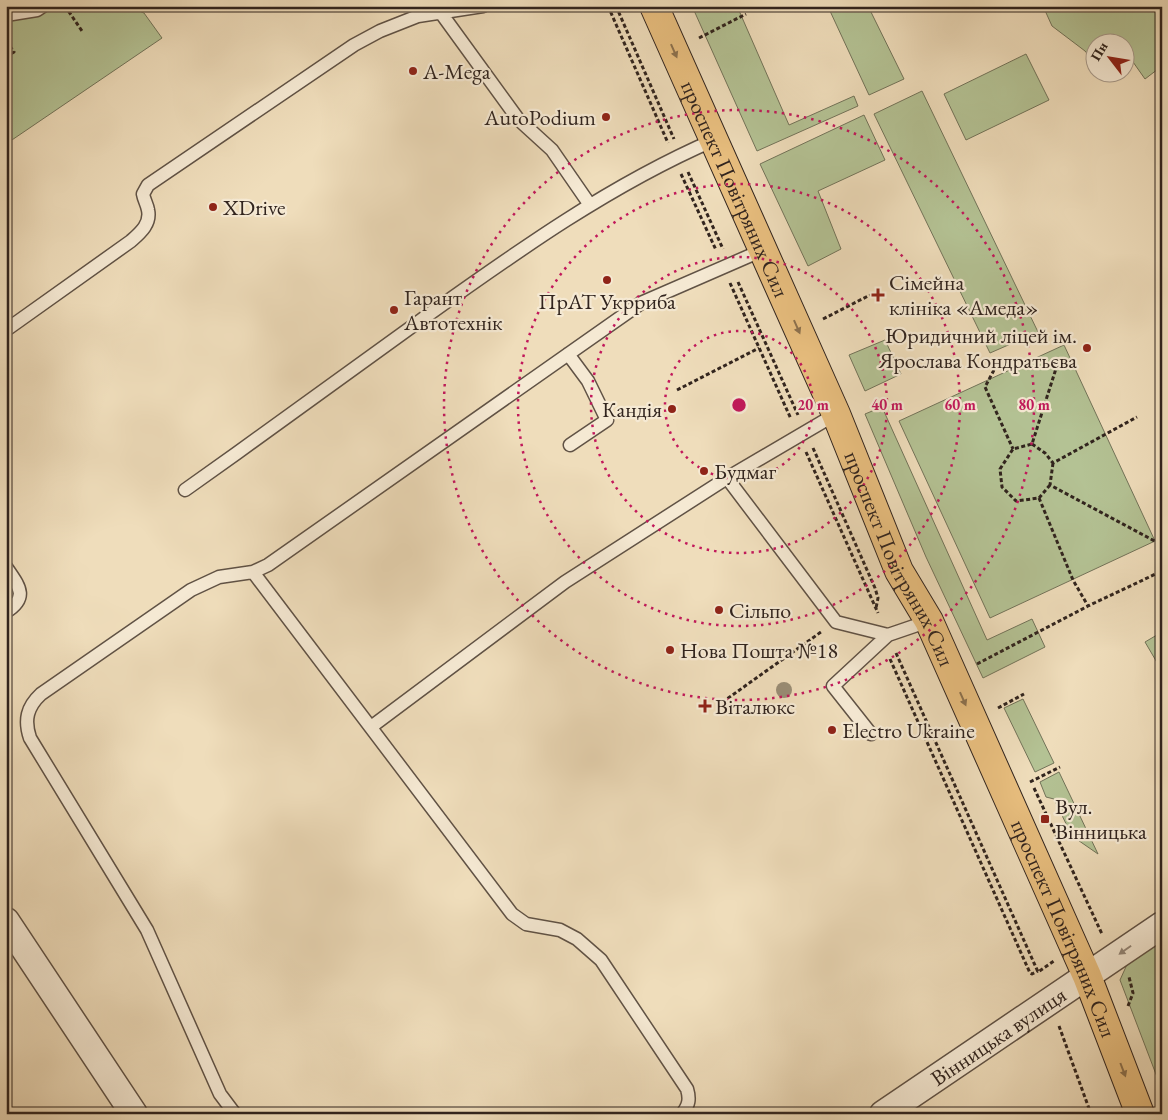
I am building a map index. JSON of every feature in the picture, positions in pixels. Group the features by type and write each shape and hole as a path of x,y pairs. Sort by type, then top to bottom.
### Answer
{"main road":[{"name":"проспект Повітряних Сил","path":"654,6 836,414 899,571 929,621 1087,976 1140,1114"}],"street":[{"path":"6,921 134,1114"},
{"name":"Вінницька вулиця","path":"884,1114 1162,924"}],"lane":[{"path":"6,15 37,10 43,6"},
{"path":"6,330 130,242 142,231 148,221 148,211 143,194 148,185 354,45 399,22 418,16 483,6"},
{"path":"441,13 518,119 552,150 590,204"},
{"path":"185,490 515,252 618,186 677,156 714,140"},
{"path":"235,1114 220,1094 147,930 30,738 26,719 31,703 41,694 191,590 219,577 253,572 268,565 649,299 763,250"},
{"path":"568,354 588,381 607,420 570,444"},
{"path":"371,728 565,582 727,478 836,414"},
{"path":"727,478 836,622 883,637"},
{"path":"6,567 20,587 21,595 17,602 6,612"},
{"path":"253,572 512,914 526,924 560,930 569,934 578,939 601,960 687,1089 689,1096 688,1104 682,1114"},
{"path":"871,734 833,686 883,637 929,621"}],"path":[{"path":"65,6 82,30"},
{"path":"608,6 802,433 875,588 878,598 875,609 875,621 1038,972"},
{"path":"616,6 677,156 727,266 759,348 802,433 875,609 883,637 1030,973 1038,972 1099,931 1118,955 1130,978 1129,984 1133,993 1127,1005 1129,1010"},
{"path":"699,38 746,14"},
{"path":"6,41 14,52 9,55"},
{"path":"823,319 870,295"},
{"path":"677,390 759,348"},
{"path":"1032,444 1060,356"},
{"path":"994,370 985,387 1013,449"},
{"path":"1053,463 1137,417"},
{"path":"1032,444 1045,453 1053,463 1050,485 1039,498 1016,501 1002,487 1000,469 1013,449 1032,444"},
{"path":"1050,485 1162,545"},
{"path":"1039,498 1073,580 1088,606"},
{"path":"977,665 1088,606 1162,571"},
{"path":"717,706 806,643"},
{"path":"998,708 1024,694"},
{"path":"1030,782 1060,767"},
{"path":"1074,947 1098,932 1118,955"},
{"path":"1058,1025 1091,1114"}],"green space":[{"path":"43,6 128,6 144,13 162,38 6,144 6,15"},
{"path":"692,6 737,6 789,125 854,96 858,106 757,151"},
{"path":"839,6 868,6 904,79 869,95 830,11"},
{"path":"1043,6 1162,6 1162,66 1145,79 1136,66 1136,32 1086,32 1086,52 1052,26"},
{"path":"1026,54 1049,100 966,140 944,94"},
{"path":"922,91 1038,332 990,353 874,114"},
{"path":"864,115 885,160 818,191 841,249 808,266 760,164"},
{"path":"885,340 901,374 865,391 849,355"},
{"path":"1064,345 1155,541 990,618 899,421"},
{"path":"882,407 987,640 1032,619 1045,647 983,678 926,557 865,414"},
{"path":"1162,632 1162,671 1145,642"},
{"path":"1023,699 1054,763 1035,772 1004,708"},
{"path":"1059,772 1098,854 1072,836 1054,799 1046,797 1040,782"},
{"path":"1162,938 1162,1090 1120,980 1129,960"}],"place":[{"name":"A-Mega","path":"413,71"},
{"name":"AutoPodium","path":"606,117"},
{"name":"XDrive","path":"213,207"},
{"name":"ПрАТ Укрриба","path":"607,280"},
{"name":"Сімейна клініка «Амеда»","path":"878,295"},
{"name":"Гарант Автотехнік","path":"394,310"},
{"name":"Юридичний ліцей ім. Ярослава Кондратьєва","path":"1087,348"},
{"name":"Кандія","path":"672,409"},
{"name":"Будмаг","path":"704,471"},
{"name":"Сільпо","path":"719,610"},
{"name":"Нова Пошта №18","path":"670,650"},
{"name":"Віталюкс","path":"705,706"},
{"name":"Electro Ukraine","path":"832,730"},
{"name":"Вул. Вінницька","path":"1045,819"}]}
